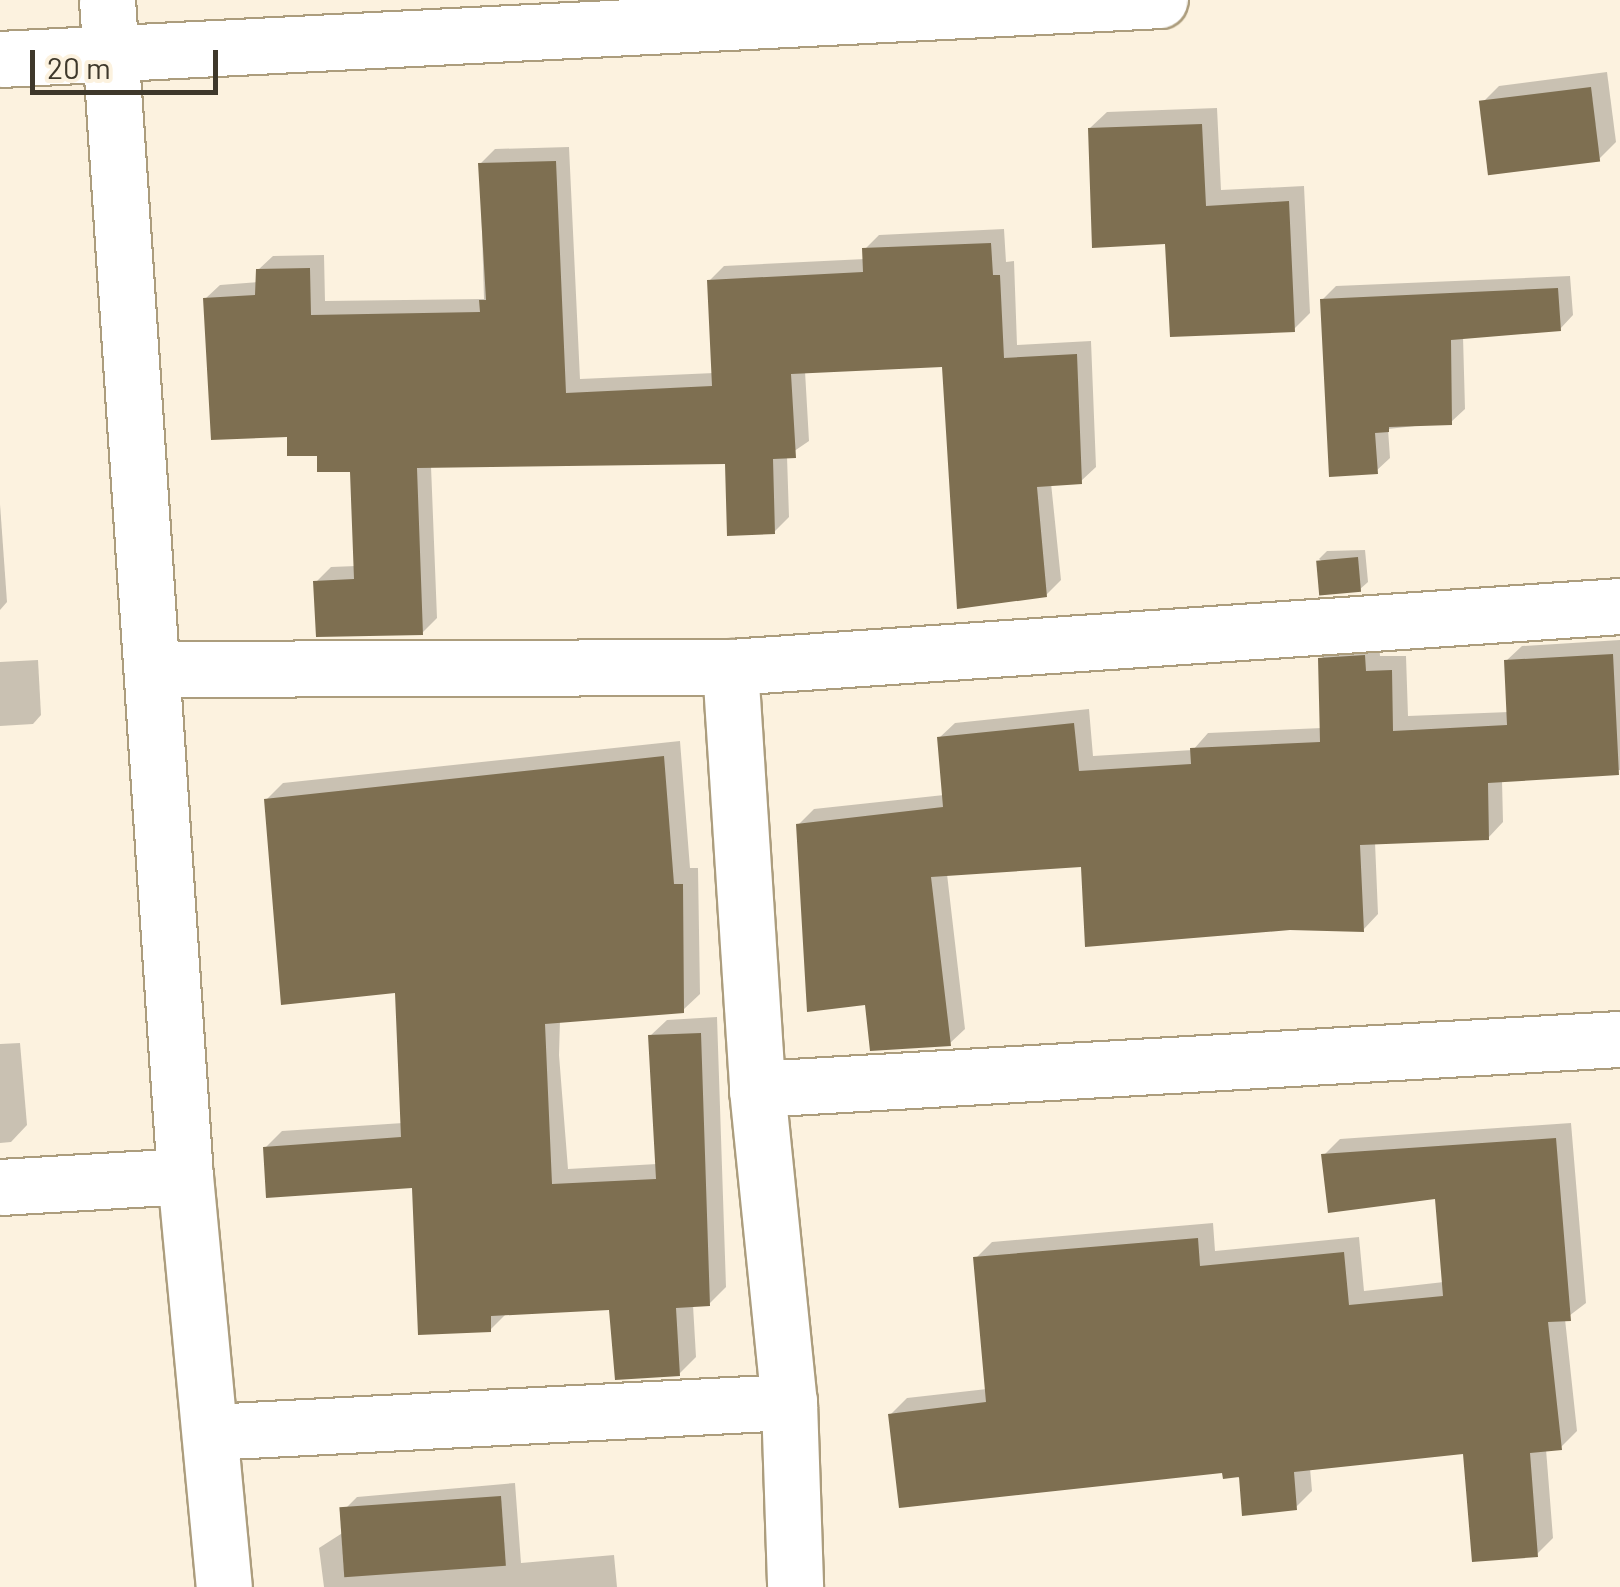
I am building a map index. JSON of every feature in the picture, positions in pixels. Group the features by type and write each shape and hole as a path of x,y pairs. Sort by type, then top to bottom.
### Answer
{"street":[{"path":"107,0 185,1176 224,1587"},
{"path":"0,59 1160,0"},
{"path":"153,669 730,667 1620,606"},
{"path":"730,667 757,1089 789,1402 795,1587"},
{"path":"757,1089 1620,1038"},
{"path":"0,1187 185,1176"},
{"path":"210,1432 789,1402"}],"building":[{"path":"1591,87 1600,161 1488,175 1479,101"},
{"path":"1202,124 1206,206 1289,201 1295,332 1170,337 1165,244 1092,248 1088,128"},
{"path":"556,161 566,393 712,386 707,280 863,272 862,248 991,243 993,275 1000,275 1004,358 1077,354 1082,484 1037,487 1047,597 957,609 942,367 791,374 796,458 773,459 775,534 727,536 725,464 417,468 423,635 316,637 313,581 354,579 350,472 317,472 317,456 287,456 287,437 211,440 203,298 255,295 256,269 310,268 311,315 480,312 479,300 486,300 478,163"},
{"path":"1558,288 1561,331 1451,340 1452,425 1389,427 1389,432 1375,433 1378,474 1329,477 1320,299"},
{"path":"1358,557 1361,592 1319,596 1316,561"},
{"path":"1613,654 1619,775 1488,783 1489,840 1360,845 1364,932 1290,930 1085,947 1081,867 931,877 951,1046 870,1051 865,1005 807,1012 796,824 943,807 937,737 1074,723 1079,771 1191,764 1190,748 1320,742 1318,658 1365,655 1366,671 1392,670 1393,731 1507,725 1504,660"},
{"path":"664,756 674,884 683,884 684,1013 545,1024 552,1184 656,1179 648,1035 701,1033 710,1306 676,1308 680,1376 615,1380 609,1310 491,1316 491,1332 418,1335 412,1188 266,1198 263,1147 401,1137 395,993 281,1005 264,799"},
{"path":"1556,1138 1571,1321 1548,1322 1562,1450 1530,1453 1538,1557 1472,1562 1463,1454 1294,1472 1297,1510 1242,1516 1239,1477 1223,1479 1222,1473 899,1508 888,1414 986,1402 973,1257 1198,1238 1200,1266 1344,1252 1349,1305 1443,1296 1435,1199 1328,1213 1321,1154"},
{"path":"501,1496 506,1566 344,1577 339,1507"}]}
